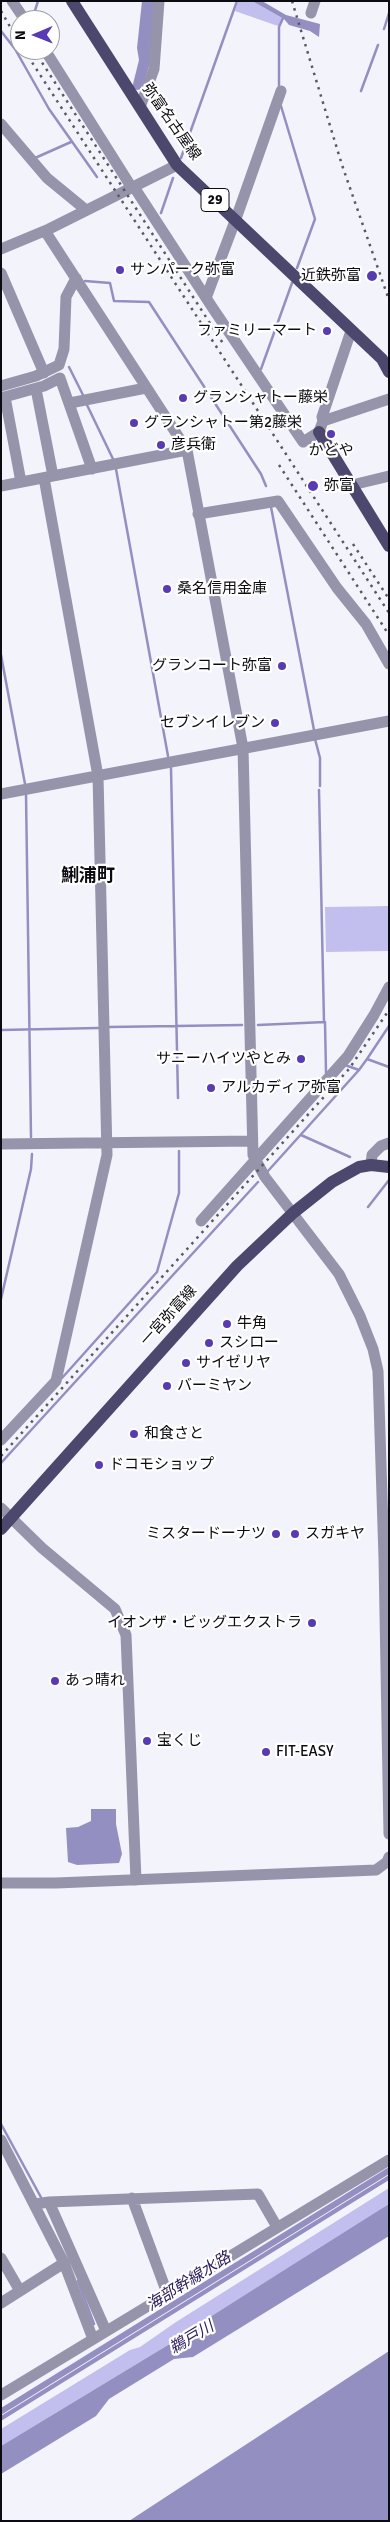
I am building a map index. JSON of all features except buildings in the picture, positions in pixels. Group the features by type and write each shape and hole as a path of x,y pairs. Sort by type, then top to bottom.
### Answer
{"main road":[{"name":"弥富名古屋線","path":"72,1 178,165 351,332 382,359 389,372"},
{"path":"321,427 352,485 389,546"},
{"name":"一宮弥富線","path":"1,1529 237,1266 293,1213 332,1182 360,1167 372,1165 389,1167"}],"street":[{"path":"140,107 154,69 158,1"},
{"path":"311,13 315,1"},
{"path":"51,60 206,298 303,442 321,427 389,399"},
{"path":"206,298 236,220 281,91"},
{"path":"1,124 47,178 86,210"},
{"path":"1,249 45,231 178,165"},
{"path":"45,231 187,450 243,748 252,1141 255,1161 339,1274 360,1316 373,1348 378,1371 384,1558 389,1834"},
{"path":"1,273 44,373"},
{"path":"1,386 44,373 59,365 62,358 66,297 76,278"},
{"path":"321,427 322,417 351,332"},
{"path":"20,482 3,398 36,389 60,378 92,469"},
{"path":"70,403 146,388"},
{"path":"1,1440 56,1381 107,1156 98,776 48,477 36,389"},
{"path":"1,486 187,450"},
{"path":"352,485 389,476"},
{"path":"198,514 278,501 337,588 366,624 389,664"},
{"path":"1,794 389,721"},
{"path":"201,1220 348,1056 389,987"},
{"path":"1,1144 252,1141"},
{"path":"372,1165 372,1155 381,1146 389,1143"},
{"path":"1,1508 42,1548 115,1609 126,1635 136,1880"},
{"path":"1,1883 136,1880 376,1870 387,1862 389,1857"},
{"path":"1,2140 42,2203 106,2331"},
{"path":"1,2395 167,2292 389,2160"},
{"path":"42,2203 258,2194 277,2227"},
{"path":"132,2198 167,2292"},
{"path":"42,2203 93,2339"},
{"path":"1,2258 20,2291"},
{"path":"1,2303 64,2263"}],"shaded area":[{"path":"238,1 252,1 284,19 279,26 235,11"},
{"path":"389,906 389,951 326,952 325,907"},
{"path":"389,2188 389,2204 352,2229 210,2317 201,2325 1,2446 1,2429 130,2350 140,2347 176,2322"}],"water":[{"path":"142,1 156,1 150,63 142,89 137,90 132,88 139,60 137,48"},
{"path":"252,1 262,1 286,15 320,24 319,37 310,31 289,25 284,19"},
{"path":"91,1809 116,1809 116,1824 122,1854 119,1863 77,1865 68,1862 66,1828 78,1827 91,1821"},
{"path":"389,2167 389,2174 1,2415 1,2408"},
{"path":"389,2175 389,2180 1,2421 1,2416"},
{"name":"鵜戸川","path":"389,2204 389,2236 193,2357 174,2359 109,2399 96,2416 1,2474 1,2446 201,2325 210,2317"},
{"path":"389,2351 389,2521 129,2521"}],"waterway":[{"path":"35,10 38,1"},
{"path":"181,158 237,1"},
{"path":"384,29 389,13"},
{"path":"279,88 279,27 283,18"},
{"path":"1,31 15,49 49,109 97,177"},
{"path":"361,91 378,45"},
{"path":"281,106 315,219 297,268"},
{"path":"35,158 71,142"},
{"path":"161,213 173,178"},
{"path":"85,281 110,283 114,301 149,302 261,474 266,486"},
{"path":"261,369 292,283"},
{"path":"69,367 83,395"},
{"path":"87,405 113,459"},
{"path":"116,469 168,756"},
{"path":"271,507 314,730"},
{"path":"1,655 25,784"},
{"path":"315,739 320,758 320,786"},
{"path":"171,768 178,1098"},
{"path":"319,790 324,1022"},
{"path":"26,794 31,1137"},
{"path":"258,1025 325,1022 326,1073"},
{"path":"109,1027 242,1025"},
{"path":"367,1059 389,1026"},
{"path":"1,1030 98,1028"},
{"path":"345,1065 359,1070 367,1059 389,1067"},
{"path":"268,1171 359,1070"},
{"path":"301,1135 350,1157"},
{"path":"62,1378 157,1272 179,1193 179,1151"},
{"path":"1,1299 31,1169 32,1154"},
{"path":"368,1207 389,1180"},
{"path":"1,1463 258,1182"},
{"path":"1,2124 43,2201"},
{"path":"78,2281 94,2324"}],"railway":[{"path":"292,1 342,165 389,300"},
{"path":"1,11 10,27"},
{"path":"30,60 389,613"},
{"path":"40,60 224,345"},
{"path":"279,465 389,635"},
{"path":"353,544 389,599"},
{"path":"1,1456 349,1069 389,1010"}],"place":[{"name":"サンパーク弥富","path":"120,270"},
{"name":"近鉄弥富","path":"372,276"},
{"name":"ファミリーマート","path":"327,331"},
{"name":"グランシャトー藤栄","path":"183,398"},
{"name":"グランシャトー第2藤栄","path":"134,423"},
{"name":"かどや","path":"331,434"},
{"name":"彦兵衛","path":"161,445"},
{"name":"弥富","path":"313,486"},
{"name":"桑名信用金庫","path":"167,589"},
{"name":"グランコート弥富","path":"282,666"},
{"name":"セブンイレブン","path":"275,723"},
{"name":"サニーハイツやとみ","path":"301,1059"},
{"name":"アルカディア弥富","path":"211,1088"},
{"name":"牛角","path":"227,1324"},
{"name":"スシロー","path":"209,1343"},
{"name":"サイゼリヤ","path":"186,1363"},
{"name":"バーミヤン","path":"167,1386"},
{"name":"和食さと","path":"134,1434"},
{"name":"ドコモショップ","path":"99,1465"},
{"name":"ミスタードーナツ","path":"276,1534"},
{"name":"スガキヤ","path":"295,1534"},
{"name":"イオンザ・ビッグエクストラ","path":"312,1623"},
{"name":"あっ晴れ","path":"55,1681"},
{"name":"宝くじ","path":"147,1741"},
{"name":"FIT-EASY","path":"266,1752"}],"district":[{"name":"鯏浦町","path":"88,876"}],"water label":[{"name":"海部幹線水路","path":"189,2282"}]}
